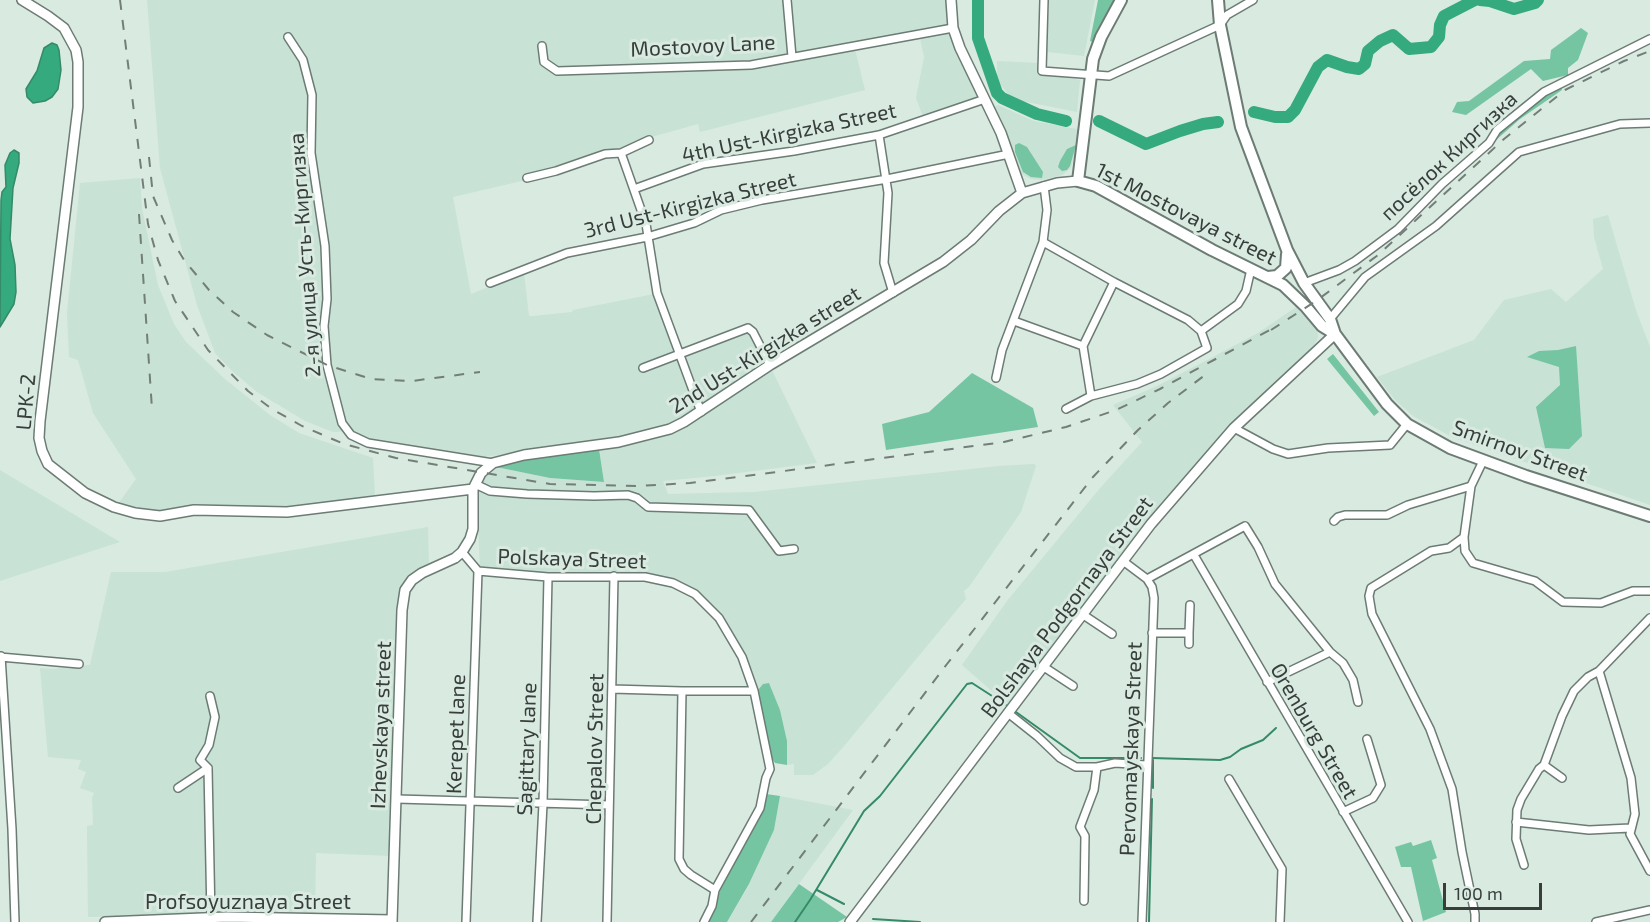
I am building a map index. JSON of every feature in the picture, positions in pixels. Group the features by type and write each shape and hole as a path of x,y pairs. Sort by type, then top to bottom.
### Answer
{"main road":[{"name":"LPK-2","path":"22,0 63,28 76,50 78,62 78,107 40,421 39,438 48,464 85,493 114,507 135,513 160,516 194,510 287,512 474,486"},
{"path":"951,0 953,28 960,48 1009,154 1022,193"},
{"path":"1078,181 1093,59 1101,37 1121,0"},
{"path":"1218,0 1229,79 1241,127 1287,250 1304,283 1330,319 1335,334"},
{"name":"1st Mostovaya street","path":"1022,193 1064,182 1078,181 1096,186 1268,277 1294,295 1322,326 1335,334"},
{"name":"2nd Ust-Kirgizka street","path":"493,463 524,455 619,441 670,429 701,412 770,365 958,252 999,211 1022,193"},
{"path":"1268,277 1276,276 1286,267 1287,250"},
{"name":"Smirnov Street","path":"1335,334 1368,382 1407,424 1450,448 1483,461 1650,516"},
{"name":"Bolshaya Podgornaya Street","path":"852,921 1164,508 1234,428 1335,334"},
{"path":"458,555 470,539 474,486 481,473 493,463"},
{"name":"Izhevskaya street","path":"392,921 402,610 405,590 412,580 422,573 458,555"},
{"name":"Profsoyuznaya Street","path":"105,922 211,918 392,921"}],"street":[{"path":"787,0 792,57"},
{"path":"1044,0 1042,71 1109,76 1220,25 1227,15 1253,0"},
{"name":"Mostovoy Lane","path":"542,46 544,62 557,71 751,65 953,28"},
{"name":"2-я улица Усть-Киргизка","path":"288,37 303,60 312,95 311,153 325,246 327,299 324,326 327,365 342,423 351,435 368,443 493,463"},
{"name":"посёлок Киргизка","path":"1304,283 1347,266 1398,229 1489,143 1497,130 1544,92 1650,39"},
{"name":"4th Ust-Kirgizka Street","path":"634,189 703,164 794,151 879,135 984,99"},
{"path":"1330,319 1365,277 1436,226 1519,152 1620,124 1650,123"},
{"path":"879,135 887,179 888,209 884,263 893,292"},
{"path":"527,178 556,171 605,154 621,153 649,140"},
{"path":"621,153 646,224 657,293 701,412"},
{"name":"3rd Ust-Kirgizka Street","path":"490,284 567,254 647,237 694,223 721,210 762,200 887,179 1009,154"},
{"path":"996,378 1002,350 1043,242 1047,210 1044,186"},
{"path":"1043,242 1188,320 1201,331 1207,348 1161,374 1137,384 1091,396 1066,409"},
{"path":"1201,331 1238,304 1246,291 1251,269"},
{"path":"1091,396 1083,346 1114,282"},
{"path":"1014,321 1083,346"},
{"path":"643,368 748,328 753,332 770,365"},
{"path":"1234,428 1273,449 1288,454 1328,448 1390,445 1407,424"},
{"path":"1483,461 1471,486 1464,537 1465,551 1473,563 1535,581 1563,602 1601,603 1633,591 1650,591"},
{"path":"474,486 506,493 628,495 637,498 648,507 749,510 779,551 794,549"},
{"path":"1334,521 1345,515 1388,515 1408,505 1471,486"},
{"path":"1123,561 1147,579 1245,526 1275,584 1330,652 1343,663 1353,680 1358,702"},
{"path":"1464,537 1449,548 1431,551 1371,588 1369,596 1372,614 1430,729 1452,789 1475,914 1474,922"},
{"path":"458,555 478,571"},
{"name":"Orenburg Street","path":"1194,555 1408,922"},
{"name":"Polskaya Street","path":"478,571 548,577 645,577 673,583 695,594 719,618 742,657 754,691 770,769 760,808 715,890 712,906 705,922"},
{"name":"Kerepet lane","path":"466,922 478,571"},
{"name":"Chepalov Street","path":"607,922 615,576"},
{"name":"Sagittary lane","path":"537,922 543,804 548,577"},
{"name":"Pervomayskaya Street","path":"1142,922 1154,593 1147,579"},
{"path":"1189,644 1190,605"},
{"path":"1082,614 1112,634"},
{"path":"1524,865 1516,839 1516,822 1521,799 1539,769 1544,765 1574,691 1588,677 1599,671 1650,618"},
{"path":"1152,633 1189,633"},
{"path":"1267,682 1330,652"},
{"path":"15,922 12,829 1,656 79,664"},
{"path":"1044,667 1073,686"},
{"path":"1599,671 1630,778 1635,814 1630,834 1650,871"},
{"path":"612,689 754,691"},
{"path":"682,691 679,859 684,869 715,890"},
{"path":"210,696 215,717 209,745 200,760 208,768 211,918"},
{"path":"1008,713 1060,758 1076,767 1115,763 1146,765"},
{"path":"1343,812 1372,798 1382,785 1367,739"},
{"path":"1544,765 1562,778"},
{"path":"1084,901 1085,836 1080,827 1095,790 1097,766"},
{"path":"178,788 208,768"},
{"path":"1229,779 1282,869 1280,922"},
{"path":"397,799 609,805"},
{"path":"1516,822 1589,830 1630,828"},
{"path":"1596,922 1650,910"}],"shaded area":[{"path":"147,0 948,0 949,26 751,61 556,67 556,73 752,68 855,49 865,90 700,132 698,124 648,138 620,151 526,180 453,197 471,294 524,273 529,316 533,316 572,312 654,294 696,411 664,427 608,441 476,458 367,439 351,431 333,432 305,421 257,392 215,353 197,305 160,168"},
{"path":"1049,0 1095,0 1084,56 1047,52"},
{"path":"1098,0 1117,0 1095,43 1090,41"},
{"path":"1581,28 1588,33 1578,60 1568,68 1568,75 1543,81 1531,69 1466,115 1452,112 1457,102 1469,101 1524,61 1550,59 1551,50"},
{"path":"951,32 980,97 923,117 916,98 924,57 920,38"},
{"path":"52,43 57,45 59,50 61,70 58,89 52,97 45,101 33,103 27,97 26,89 37,71 44,48"},
{"path":"997,61 1039,63 1040,73 1080,80 1077,112 1012,99 997,80"},
{"path":"1561,86 1562,90 1520,119 1496,140 1494,137 1498,131 1545,93"},
{"path":"998,105 1034,121 1082,130 1071,168 1062,175 1042,180 1031,179 1022,174 994,107"},
{"path":"1019,143 1027,147 1043,172 1042,178 1031,177 1023,172 1015,152 1015,145"},
{"path":"1076,145 1070,166 1067,170 1062,171 1058,167 1060,161 1067,149"},
{"path":"14,150 19,153 19,163 13,188 10,239 15,265 16,292 14,304 0,327 1,200 2,192 6,187 5,165 10,153"},
{"path":"140,178 142,208 158,285 174,324 186,342 226,380 270,415 299,433 373,458 375,495 286,509 193,505 160,512 118,504 136,479 93,413 78,360 69,357 67,313 80,183"},
{"path":"1608,215 1636,310 1650,347 1650,505 1454,438 1413,416 1395,400 1377,377 1474,340 1504,300 1551,289 1566,302 1603,269 1594,237 1593,219"},
{"path":"1299,305 1317,327 1318,337 1314,346 1302,361 1234,424 1008,705 962,665 1007,601 1101,487 1142,442 1113,405 1157,386 1258,333"},
{"path":"748,331 767,362 702,407 682,356"},
{"path":"1576,346 1582,436 1569,449 1545,448 1536,407 1560,385 1559,367 1527,357 1539,351"},
{"path":"1333,354 1379,412 1374,416 1327,359"},
{"path":"771,368 817,463 663,481 668,494 754,492 999,466 1034,464 1036,466 1021,512 964,591 966,599 845,745 828,764 813,775 794,775 794,764 787,765 787,741 780,710 769,683 763,684 758,690 744,655 697,592 673,579 645,574 548,574 480,570 477,499 482,480 489,471 496,467 550,478 604,482 599,449 665,434"},
{"path":"972,373 1033,408 1038,427 886,450 882,424 929,412"},
{"path":"599,449 604,482 550,478 496,467 523,459"},
{"path":"0,470 120,542 0,581"},
{"path":"428,527 429,564 420,569 402,589 391,856 316,853 315,914 88,917 87,826 93,825 92,798 94,793 80,788 86,772 78,769 81,760 48,757 40,668 90,665 111,572 165,572"},
{"path":"769,683 780,710 787,741 787,765 775,763 771,757 758,690 763,684"},
{"path":"766,794 780,796 774,830 749,884 727,922 709,922 720,891 763,809"},
{"path":"780,796 853,810 771,922 727,922 748,887 774,830"},
{"path":"1431,840 1437,858 1432,860 1446,912 1423,921 1411,867 1401,867 1395,847 1411,842 1413,846"},
{"path":"799,884 847,917 838,922 771,922"}],"waterway":[{"path":"978,0 978,38 997,93 1002,98 1037,114 1066,121"},
{"path":"1254,112 1275,117 1288,117 1295,110 1318,67 1327,60 1359,69 1365,64 1368,51 1380,41 1393,35 1409,49 1431,47 1439,37 1440,25 1444,16 1475,0"},
{"path":"1480,0 1514,9 1538,0"},
{"path":"1099,121 1146,144 1180,131 1218,122"},
{"path":"795,922 864,811 880,796 967,684 972,683 1006,705"},
{"path":"1016,712 1080,758 1141,758"},
{"path":"1152,758 1220,760 1263,740 1276,728"},
{"path":"1153,758 1153,788"},
{"path":"1149,922 1152,799"},
{"path":"817,890 844,904"},
{"path":"873,919 920,922"}],"railway":[{"path":"120,0 148,224 158,260 175,301 208,350 248,391 272,409 302,426 344,444 396,458 550,484 639,486 690,483 1004,442 1066,427 1116,410 1160,389 1277,326"},
{"path":"1271,330 1316,301 1378,255 1504,139 1565,90 1650,51"},
{"path":"149,157 153,196 172,240 184,260 209,290 233,312 267,335 327,365 371,379 412,381 480,372"},
{"path":"139,214 152,409"},
{"path":"751,922 947,664 1093,477 1138,430 1168,403 1209,372"}]}
